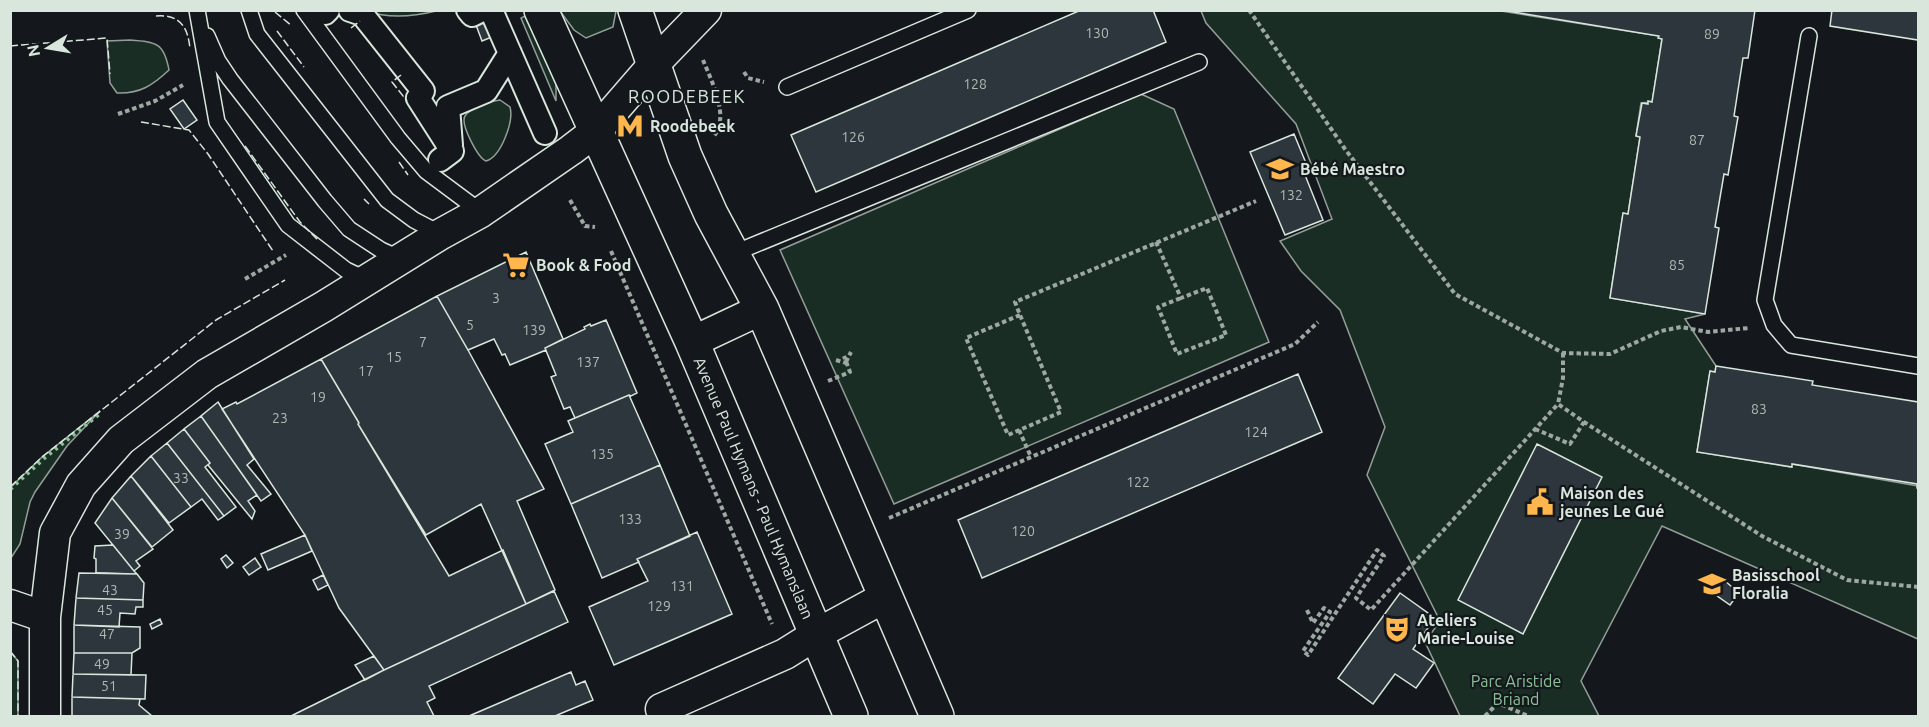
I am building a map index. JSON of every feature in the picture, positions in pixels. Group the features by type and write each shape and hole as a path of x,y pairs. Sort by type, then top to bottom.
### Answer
{"main road":[{"name":"Avenue Paul Hymans - Paul Hymanslaan","path":"542,10 692,342 851,717"},
{"path":"635,10 685,156 711,214 762,309 937,717"}],"street":[{"path":"350,10 362,14 423,91 415,103 446,156 448,107 491,89 510,52"},
{"path":"468,10 472,15 482,10"},
{"path":"491,10 545,133"},
{"path":"45,717 45,616 55,533 81,485 121,440 207,374 480,212 596,131 654,64 706,10"},
{"name":"Avenue Paul Hymans - Paul Hymanslaan","path":"692,342 762,309"},
{"name":"Avenue Paul Hymans - Paul Hymanslaan","path":"656,714 785,654 885,597"},
{"path":"10,605 45,616"}],"lane":[{"path":"249,10 256,33 387,200 414,220 441,234"},
{"path":"787,87 968,10"},
{"path":"319,11 398,138 426,171 480,212"},
{"path":"197,14 218,61 230,79 325,201 349,229 381,250 401,259"},
{"path":"197,14 217,122 288,225 346,270 367,280"},
{"path":"1809,36 1765,300 1774,326 1791,345 1918,366"},
{"path":"732,254 1199,62"}],"path":[{"path":"1249,10 1345,149 1455,294 1563,353 1610,354 1661,331 1681,327 1708,332 1774,326"},
{"path":"703,59 719,100 720,123 717,133 709,142"},
{"path":"744,72 748,78 759,80"},
{"path":"118,114 155,101 183,86"},
{"path":"570,200 585,226 595,227"},
{"path":"1020,315 966,338 1008,435 1061,412 1015,302 1256,201"},
{"path":"1156,242 1180,298"},
{"path":"245,279 293,252"},
{"path":"625,286 785,654"},
{"path":"1207,288 1226,335 1177,354 1158,308 1180,298 1207,288"},
{"path":"888,519 1295,344 1318,322"},
{"path":"846,363 851,352"},
{"path":"1307,610 1313,623 1324,608 1330,612 1303,651 1308,655 1377,550 1384,556 1356,598 1371,610 1558,404 1563,378 1563,353"},
{"path":"828,381 850,372 844,356"},
{"path":"836,360 846,363"},
{"path":"1558,404 1762,536 1847,580 1918,587"},
{"path":"1535,429 1570,444 1584,422"},
{"path":"1019,430 1031,457"},
{"path":"1485,717 1498,703 1528,717"}],"green space":[{"path":"366,11 436,11 401,16"},
{"path":"560,11 616,11 613,27 586,38 574,30"},
{"name":"Parc Aristide Briand","path":"1201,11 1501,11 1659,36 1662,39 1652,102 1641,103 1636,136 1640,137 1628,214 1623,214 1610,298 1705,314 1685,319 1716,366 1715,372 1710,372 1697,452 1791,467 1792,464 1918,486 1918,639 1662,526 1581,681 1599,716 1460,716 1425,642 1440,621 1367,475 1385,427 1340,310 1301,271 1280,241 1332,219 1296,124 1206,23"},
{"path":"527,15 556,84 556,101 521,18"},
{"path":"130,40 153,43 162,49 169,70 146,88 117,93 110,83 107,41"},
{"path":"1141,94 1174,109 1269,342 894,504 780,250"},
{"path":"500,100 510,107 510,121 497,153 486,161 471,140 464,120 468,113 476,108"},
{"path":"100,411 67,446 35,492 30,502 20,544 11,558 11,487 42,457"},
{"path":"10,651 18,661 18,716 11,716"}],"building":[{"path":"1081,10 1153,10 1166,42 816,192 791,135"},
{"path":"1501,10 1755,10 1748,58 1743,58 1734,116 1738,117 1728,175 1724,174 1715,227 1719,228 1705,314 1610,298 1623,213 1628,214 1640,137 1636,136 1642,103 1652,102 1662,39 1658,38 1659,36"},
{"path":"1832,10 1918,10 1918,40 1830,26"},
{"path":"493,18 499,34 482,41 476,25"},
{"path":"183,100 197,120 184,129 170,109"},
{"path":"1294,134 1308,168 1303,170 1323,220 1285,235 1250,152"},
{"path":"526,252 563,339 545,348 546,350 510,365 494,339 468,350 437,296"},
{"path":"437,296 544,489 517,501 555,590 526,604 481,504 426,535 321,359"},
{"path":"606,320 637,393 575,418 570,407 564,409 551,377 556,375 545,348 585,329 584,327 590,324 591,326"},
{"path":"321,359 449,576 503,550 526,604 384,670 339,608 305,535 222,409 236,402 237,404"},
{"path":"1716,366 1813,381 1812,385 1918,402 1918,488 1917,484 1697,452 1710,371 1715,372"},
{"path":"1298,374 1322,432 982,578 958,520"},
{"path":"629,395 660,465 571,504 545,444 573,432 568,421"},
{"path":"218,402 254,459 247,465 271,494 261,501 201,416"},
{"path":"201,416 257,495 248,501 255,511 252,519 208,465 210,463 184,429"},
{"path":"184,429 210,463 205,467 236,507 224,516 167,443"},
{"path":"167,443 224,516 218,520 202,499 191,507 151,456"},
{"path":"1537,444 1602,477 1523,634 1458,600"},
{"path":"151,456 191,507 169,523 131,476"},
{"path":"660,465 690,536 637,559 639,562 602,578 571,504"},
{"path":"131,476 173,530 152,547 112,498"},
{"path":"112,498 153,549 136,561 140,566 134,571 95,523"},
{"path":"697,532 732,614 614,665 589,607 648,581 637,559"},
{"path":"305,535 312,551 268,570 261,554"},
{"path":"113,545 137,574 96,573 95,546"},
{"path":"226,555 233,563 227,568 221,559"},
{"path":"255,558 261,567 249,575 243,567"},
{"path":"79,573 137,574 144,583 143,600 76,598"},
{"path":"323,575 328,585 318,590 313,580"},
{"path":"1724,580 1739,593 1730,605 1713,593"},
{"path":"554,591 568,622 429,686 435,698 427,702 434,716 291,716 384,670"},
{"path":"1400,593 1435,618 1413,649 1434,663 1416,688 1395,674 1373,704 1338,678"},
{"path":"76,598 143,600 143,607 136,607 135,614 120,613 119,627 74,625"},
{"path":"160,619 162,624 152,629 150,624"},
{"path":"74,625 140,627 140,648 132,653 74,653"},
{"path":"74,653 132,653 131,675 73,674"},
{"path":"374,656 384,670 365,680 355,665"},
{"path":"571,672 576,685 585,681 593,700 555,716 469,716"},
{"path":"73,674 146,675 145,699 72,697"},
{"path":"72,697 140,699 139,705 152,716 72,716"}],"hedge":[{"path":"10,489 99,414"}],"fence":[{"path":"275,12 292,26"},
{"path":"156,16 171,17 181,23 185,28 190,49"},
{"path":"351,28 360,21"},
{"path":"277,31 304,67"},
{"path":"10,46 107,38 110,74"},
{"path":"401,75 392,82 407,101"},
{"path":"141,122 189,130 208,154 273,251"},
{"path":"245,146 300,222 318,240"},
{"path":"399,162 408,175"},
{"path":"364,199 369,204"},
{"path":"10,487 42,457 216,320 285,280"},
{"path":"10,651 18,661 18,716"}],"place":[{"name":"Roodebeek","path":"630,126"},
{"name":"Bébé Maestro","path":"1280,169"},
{"name":"Book & Food","path":"516,265"},
{"name":"Maison des jeunes Le Gué","path":"1540,502"},
{"name":"Basisschool Floralia","path":"1712,584"},
{"name":"Ateliers Marie-Louise","path":"1397,629"}],"district":[{"name":"ROODEBEEK","path":"687,97"}]}
